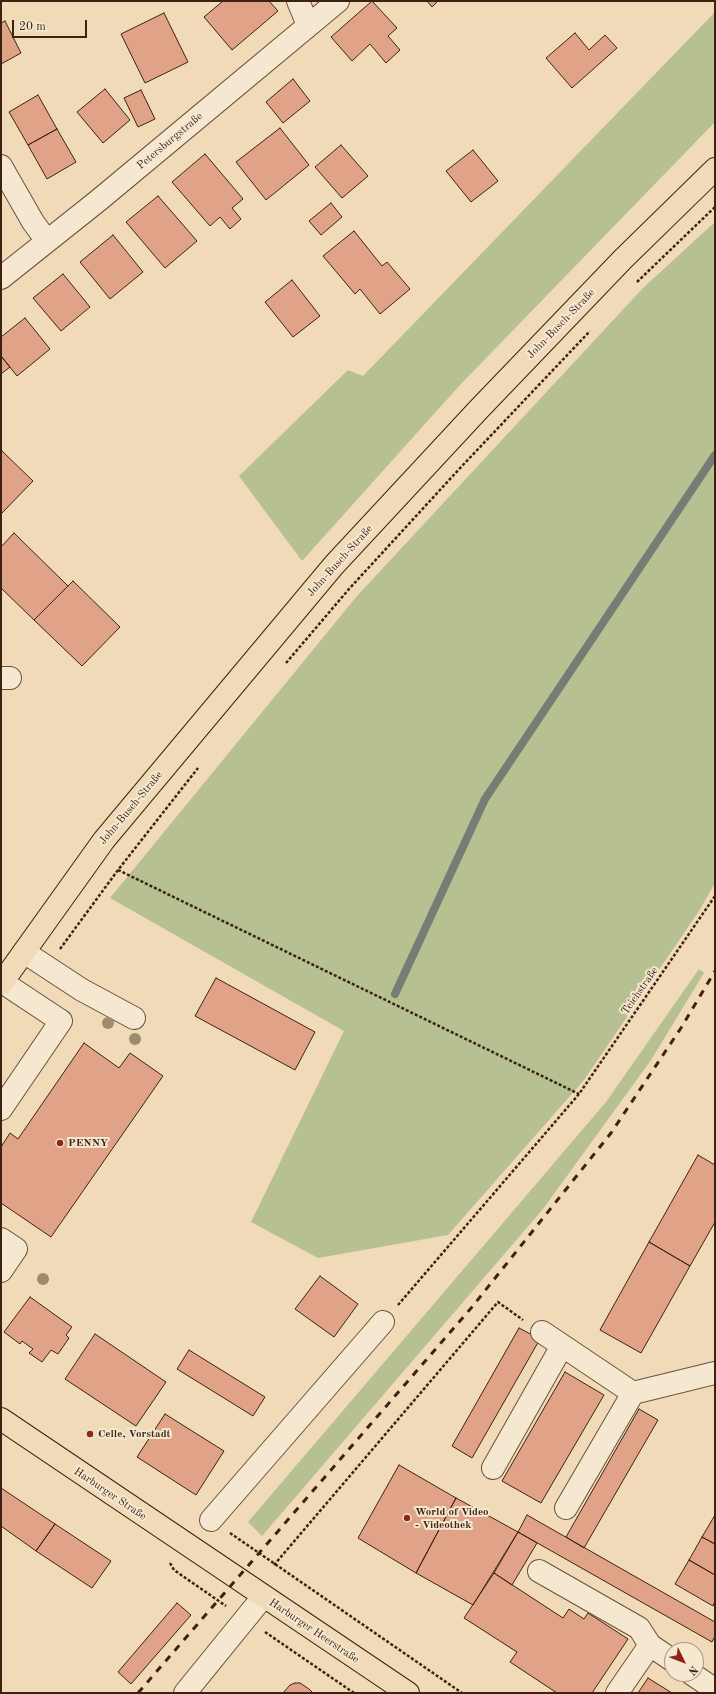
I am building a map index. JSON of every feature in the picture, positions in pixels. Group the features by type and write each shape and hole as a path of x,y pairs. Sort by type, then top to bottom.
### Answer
{"main road":[{"name":"John-Busch-Straße","path":"2,983 104,840 334,565 484,403 624,259 715,169"},
{"name":"Harburger Straße","path":"1,1419 220,1568"},
{"name":"Harburger Heerstraße","path":"220,1568 408,1693"}],"street":[{"path":"298,1 308,25"},
{"name":"Petersburgstraße","path":"1,278 170,141 338,1"},
{"path":"1,166 33,222 48,241"},
{"path":"24,952 82,990 134,1018"},
{"path":"1,1109 61,1021 2,983"},
{"path":"1,1239 16,1249 1,1271"},
{"path":"211,1520 383,1322"},
{"path":"542,1332 633,1393"},
{"path":"493,1468 562,1346"},
{"path":"566,1508 633,1393 715,1373"},
{"path":"539,1571 639,1628 650,1645 664,1655"},
{"path":"185,1693 264,1597"},
{"path":"617,1693 650,1645"},
{"path":"704,1682 714,1689 712,1693"}],"path":[{"path":"636,283 715,207"},
{"path":"282,667 360,577 592,328"},
{"path":"47,967 118,870 200,765"},
{"path":"118,870 579,1094"},
{"name":"Teichstraße","path":"383,1322 579,1094 715,896"},
{"path":"274,1565 498,1302 542,1332"},
{"path":"211,1520 274,1565 462,1693"}],"green space":[{"path":"715,12 715,122 459,386 302,561 239,476 348,370 363,376"},
{"path":"715,222 715,883 699,911 584,1080 448,1235 318,1258 251,1222 344,1031 110,898 357,596 643,288"},
{"path":"699,969 704,973 651,1060 543,1209 262,1536 248,1522 606,1102"}],"building":[{"path":"223,1 269,1 278,11 232,50 204,17"},
{"path":"372,1 397,28 388,36 400,50 386,63 370,44 352,61 331,37"},
{"path":"427,1 438,1 432,7"},
{"path":"164,13 188,62 145,83 121,34"},
{"path":"5,21 21,53 1,64 1,23"},
{"path":"575,33 589,50 605,35 617,48 572,88 546,58"},
{"path":"293,79 310,101 283,123 266,102"},
{"path":"105,89 130,120 103,143 77,112"},
{"path":"141,90 155,119 138,127 124,98"},
{"path":"38,95 57,129 28,145 9,112"},
{"path":"280,128 309,165 266,200 236,162"},
{"path":"57,129 76,162 47,179 28,145"},
{"path":"341,145 368,176 342,198 315,167"},
{"path":"473,150 498,181 471,202 446,171"},
{"path":"205,154 243,199 232,208 241,219 230,229 220,217 210,226 172,182"},
{"path":"158,196 197,241 165,268 126,222"},
{"path":"331,203 342,217 321,235 309,221"},
{"path":"354,231 382,266 387,262 410,289 380,314 360,289 355,294 323,256"},
{"path":"113,235 143,272 110,299 80,262"},
{"path":"63,274 90,307 61,331 33,298"},
{"path":"292,280 320,316 293,337 265,302"},
{"path":"25,318 50,349 17,376 1,356 1,337"},
{"path":"1,356 10,367 1,374"},
{"path":"2,451 33,481 1,514 1,452"},
{"path":"14,533 68,586 34,620 1,588 1,547"},
{"path":"73,581 120,627 82,666 34,620"},
{"path":"216,978 315,1032 295,1070 195,1016"},
{"name":"PENNY","path":"84,1043 119,1068 130,1053 163,1076 51,1237 1,1203 1,1147 10,1133 18,1139"},
{"path":"698,1155 715,1165 715,1222 690,1266 649,1242"},
{"path":"649,1242 690,1266 641,1353 600,1330"},
{"path":"320,1276 358,1304 334,1337 295,1309"},
{"path":"30,1297 72,1327 66,1335 69,1338 58,1354 51,1350 42,1362 29,1353 33,1349 22,1341 20,1344 4,1332"},
{"path":"519,1328 540,1339 472,1458 452,1446"},
{"path":"95,1334 166,1382 136,1426 65,1379"},
{"path":"189,1350 265,1397 253,1416 177,1369"},
{"path":"565,1372 604,1395 541,1503 502,1481"},
{"path":"639,1409 658,1420 584,1548 566,1537"},
{"path":"165,1414 224,1451 196,1495 137,1457"},
{"name":"World of Video - Videothek","path":"399,1465 456,1498 416,1573 358,1538"},
{"path":"1,1488 55,1524 36,1551 1,1526"},
{"path":"456,1498 518,1532 473,1605 416,1573"},
{"path":"527,1515 715,1622 715,1636 712,1642 518,1532"},
{"path":"715,1515 715,1544 702,1537"},
{"path":"55,1524 111,1561 92,1588 36,1551"},
{"path":"518,1532 537,1543 512,1585 494,1573"},
{"path":"702,1537 715,1544 715,1575 689,1560"},
{"path":"689,1560 715,1575 715,1601 713,1606 675,1584"},
{"path":"494,1573 563,1618 569,1609 584,1619 588,1613 628,1639 592,1693 557,1693 510,1662 517,1652 464,1618"},
{"path":"177,1603 191,1615 131,1684 118,1672"},
{"path":"648,1678 672,1693 638,1693"},
{"path":"300,1683 313,1693 283,1693 290,1685"}],"waterway":[{"path":"395,994 485,799 715,455"}],"railway":[{"path":"138,1693 472,1307 611,1133 681,1028 715,971"}],"place":[{"name":"PENNY","path":"60,1143"},
{"name":"Celle, Vorstadt","path":"90,1434"},
{"name":"World of Video - Videothek","path":"407,1518"}]}
